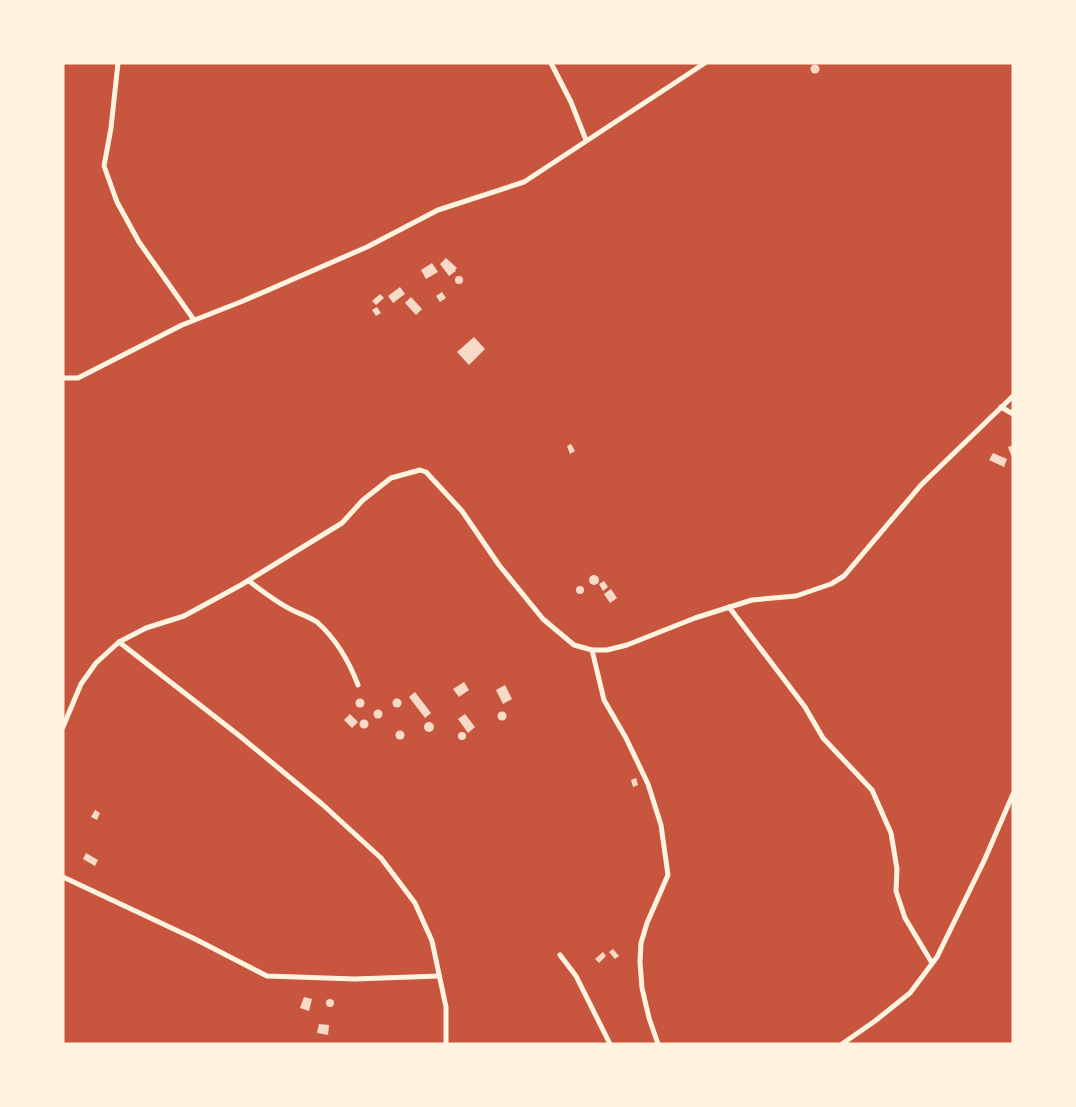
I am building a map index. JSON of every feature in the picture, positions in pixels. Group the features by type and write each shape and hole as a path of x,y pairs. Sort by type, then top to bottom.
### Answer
{"street":[{"path":"118,63 111,128 104,166 117,202 139,242 194,320"},
{"path":"551,63 571,102 586,140"},
{"path":"63,378 78,378 194,320 243,302 367,247 438,210 524,182 705,63"},
{"path":"63,727 81,684 96,663 119,642 147,628 184,616 249,581 342,523 363,500 391,478 420,470 426,472 462,511 500,565 543,619 574,645 592,650 607,650 627,645 694,618 752,600 796,596 831,584 844,576 921,484 1013,396"},
{"path":"1001,407 1013,414"},
{"path":"249,581 290,609 315,621 351,666 358,685"},
{"path":"729,607 805,707 823,738 872,790 891,833 897,869 896,891 905,918 932,963"},
{"path":"119,642 241,737 322,804 381,858 415,903 432,941 446,1007 446,1044"},
{"path":"592,650 604,700 626,738 648,784 662,825 668,875 647,922 641,943 640,962 642,988 658,1044"},
{"path":"842,1044 910,993 937,957 984,861 1013,794"},
{"path":"63,877 195,939 267,976 355,979 439,976"},
{"path":"560,956 576,976 610,1044"}],"building":[{"path":"815,64 820,69 815,74 810,69"},
{"path":"446,258 457,268 449,276 440,264"},
{"path":"432,263 438,272 426,279 421,270"},
{"path":"459,276 463,280 459,284 455,280"},
{"path":"400,287 405,294 393,303 388,296"},
{"path":"442,292 446,298 440,302 436,296"},
{"path":"380,294 384,298 376,305 372,301"},
{"path":"411,297 422,309 416,315 405,303"},
{"path":"377,307 381,313 376,316 372,310"},
{"path":"474,337 485,349 469,365 457,352"},
{"path":"571,444 575,451 570,454 567,446"},
{"path":"1013,445 1013,460 1008,447"},
{"path":"993,453 1007,459 1004,467 989,460"},
{"path":"594,575 599,580 594,585 589,580"},
{"path":"604,581 608,587 603,591 599,584"},
{"path":"580,586 584,590 580,594 576,590"},
{"path":"611,589 617,598 610,603 604,594"},
{"path":"464,682 469,690 459,697 453,689"},
{"path":"505,685 512,699 503,704 496,690"},
{"path":"415,692 431,713 425,718 409,697"},
{"path":"397,698 402,703 397,708 392,703"},
{"path":"360,699 364,703 360,707 356,703"},
{"path":"378,709 383,714 378,719 373,714"},
{"path":"502,711 507,716 502,721 497,716"},
{"path":"350,714 358,722 352,728 344,720"},
{"path":"465,714 475,727 468,733 458,719"},
{"path":"364,720 368,724 364,728 360,724"},
{"path":"429,722 434,727 429,732 424,727"},
{"path":"400,730 405,735 400,740 395,735"},
{"path":"462,732 466,736 462,740 458,736"},
{"path":"636,778 638,785 633,787 631,780"},
{"path":"95,810 100,813 97,820 91,817"},
{"path":"86,853 98,860 95,866 83,859"},
{"path":"613,949 619,956 615,959 609,952"},
{"path":"603,952 606,956 599,963 595,959"},
{"path":"304,997 312,999 309,1011 300,1008"},
{"path":"330,999 334,1003 330,1007 326,1003"},
{"path":"319,1024 329,1025 328,1035 317,1033"}]}
